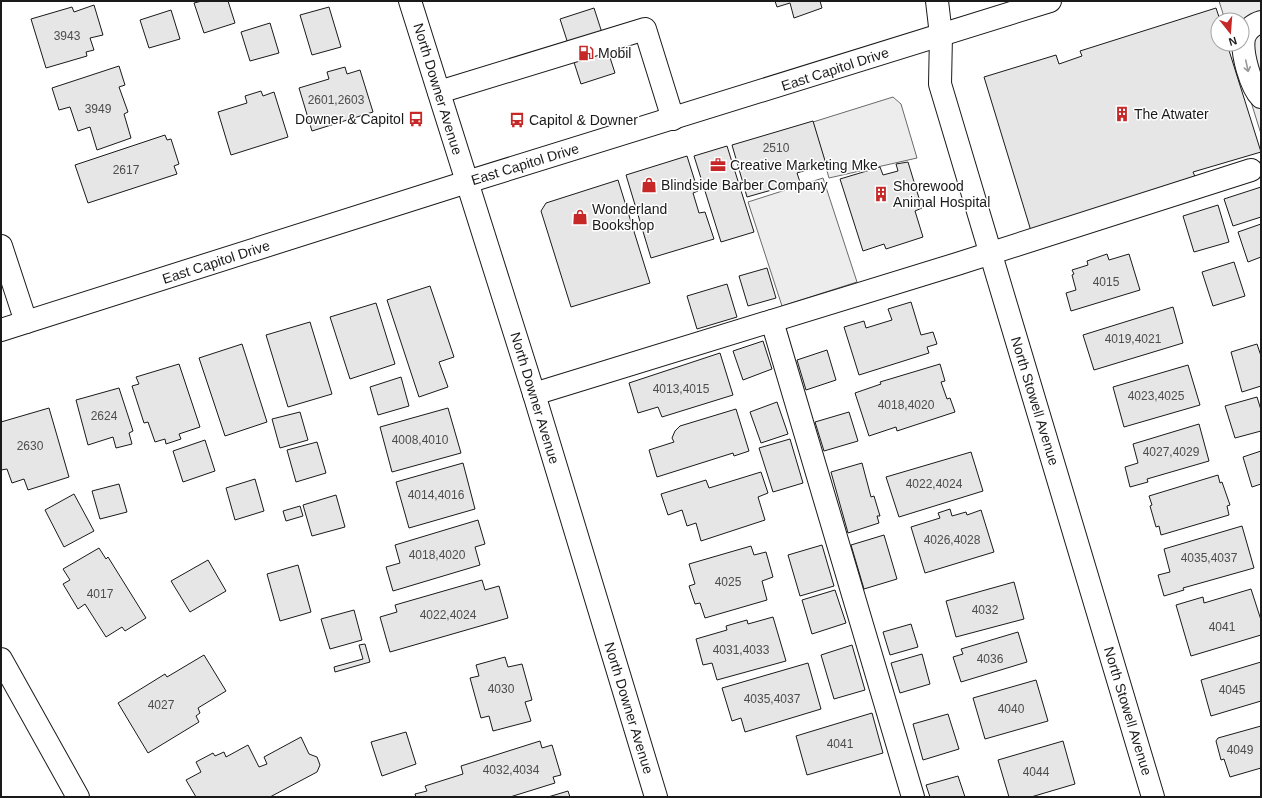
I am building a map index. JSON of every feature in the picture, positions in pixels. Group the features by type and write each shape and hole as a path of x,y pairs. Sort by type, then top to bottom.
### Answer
{"street":[{"name":"North Downer Avenue","path":"410,1 534,394 656,797"},
{"name":"North Stowell Avenue","path":"937,1 942,35 940,84 1153,797"},
{"name":"East Capitol Drive","path":"1,330 467,182 1050,1"},
{"path":"1261,22 1253,24 1244,38 1246,68 1261,98"},
{"path":"439,92 645,29 673,119"},
{"path":"534,394 991,253 1251,170"},
{"path":"1,246 26,322"},
{"path":"772,321 913,797"},
{"path":"1,658 78,797"}],"shaded area":[{"path":"1219,1 1261,1 1261,134 1235,52 1250,52 1250,12 1222,12"},
{"path":"893,97 901,104 917,158 829,178 813,122"},
{"path":"823,178 857,282 782,306 748,202"}],"building":[{"path":"202,1 228,1 235,23 204,33 194,3"},
{"path":"775,1 820,1 822,8 794,18 790,3 777,7"},
{"path":"94,5 103,35 90,38 94,50 86,52 87,56 46,68 31,19 72,7 74,12"},
{"path":"329,7 341,47 312,55 300,15"},
{"path":"594,8 615,73 581,84 560,19"},
{"name":"The Atwater","path":"1216,8 1217,12 1210,12 1210,52 1230,52 1261,152 1193,172 1196,179 1031,231 984,77 1056,55 1059,64 1082,56 1080,51"},
{"path":"171,10 180,39 149,48 140,20"},
{"path":"270,23 279,53 250,61 241,32"},
{"path":"119,66 125,85 119,87 128,112 124,114 131,138 97,150 90,127 78,131 70,107 59,110 52,88"},
{"path":"345,67 347,74 360,70 373,112 312,131 299,88 329,79 327,72"},
{"path":"261,91 263,96 274,92 288,137 231,155 218,112 247,103 245,96"},
{"path":"813,121 826,164 797,173 800,182 747,197 732,145"},
{"path":"165,135 167,140 171,139 179,164 174,166 177,174 88,203 75,165"},
{"path":"727,146 754,232 721,242 694,156"},
{"path":"687,156 698,191 693,193 699,213 705,212 714,239 651,258 626,175"},
{"name":"Shorewood Animal Hospital","path":"908,162 922,208 915,211 923,237 886,249 884,244 863,251 840,179 880,167 883,175 898,171 896,164"},
{"path":"618,180 650,283 571,307 541,211 546,203"},
{"path":"1261,187 1261,217 1233,226 1224,199"},
{"path":"1218,205 1229,242 1194,252 1183,216"},
{"path":"1261,224 1261,257 1248,262 1238,232"},
{"path":"1107,254 1109,260 1129,254 1140,290 1071,311 1066,293 1076,290 1072,270 1088,265 1087,261"},
{"path":"1234,262 1245,296 1213,306 1202,272"},
{"path":"767,268 776,298 748,306 739,276"},
{"path":"727,284 737,317 697,329 687,296"},
{"path":"430,286 454,357 439,362 448,387 419,397 387,300"},
{"path":"911,302 921,335 933,332 937,344 927,347 929,353 859,375 844,327 864,321 866,328 892,320 888,309"},
{"path":"376,303 395,364 350,379 330,317"},
{"path":"1173,307 1183,343 1094,370 1083,335"},
{"path":"310,322 332,394 288,407 266,335"},
{"path":"763,341 772,369 743,380 733,351"},
{"path":"242,344 267,422 225,436 199,358"},
{"path":"1257,344 1261,356 1261,386 1242,392 1231,352"},
{"path":"827,350 836,380 806,390 797,360"},
{"path":"720,353 733,395 662,417 658,407 638,413 629,383"},
{"path":"179,364 200,427 179,434 181,439 166,444 165,439 155,442 148,422 144,423 132,386 139,384 136,377"},
{"path":"940,364 945,381 941,382 947,399 950,398 955,412 897,431 896,427 869,436 855,393 881,384 880,382"},
{"path":"1188,365 1200,405 1124,427 1113,387"},
{"path":"401,377 409,406 378,415 370,387"},
{"path":"119,388 133,431 129,433 132,444 116,448 113,437 88,445 76,400"},
{"path":"1257,397 1261,410 1261,431 1235,438 1225,406"},
{"path":"777,402 788,434 761,443 750,412"},
{"path":"49,408 69,477 28,490 24,479 12,483 7,469 1,470 1,422"},
{"path":"448,408 461,453 392,472 380,427"},
{"path":"736,409 749,451 734,456 733,453 657,477 649,450 674,442 672,438 675,431 680,426"},
{"path":"300,412 308,440 280,448 272,419"},
{"path":"849,412 858,441 824,451 815,422"},
{"path":"1199,424 1209,461 1147,479 1148,482 1130,487 1125,467 1138,463 1133,444"},
{"path":"790,439 803,483 773,492 759,448"},
{"path":"205,440 215,471 183,482 173,451"},
{"path":"317,442 326,473 296,482 287,450"},
{"path":"1261,451 1261,484 1252,487 1243,457"},
{"path":"971,452 983,491 899,517 886,477"},
{"path":"463,463 475,509 409,528 396,482"},
{"path":"862,463 871,497 874,496 880,516 877,516 879,523 848,533 831,472"},
{"path":"761,472 768,493 758,497 765,520 701,541 696,523 687,526 682,510 668,515 661,494 706,480 709,488"},
{"path":"1218,475 1230,505 1227,506 1229,515 1161,535 1159,526 1156,527 1150,506 1152,505 1149,496"},
{"path":"255,479 264,511 235,520 226,488"},
{"path":"119,484 127,512 100,519 92,491"},
{"path":"74,494 94,531 64,547 45,510"},
{"path":"336,495 345,527 312,536 303,505"},
{"path":"300,506 303,516 286,521 283,511"},
{"path":"950,509 952,516 966,512 967,515 981,510 994,552 925,573 911,527 940,518 938,513"},
{"path":"478,520 485,544 475,547 480,565 393,591 386,567 400,563 395,545"},
{"path":"1242,526 1254,568 1183,588 1184,590 1164,596 1158,575 1170,572 1164,549"},
{"path":"884,535 897,579 864,589 851,545"},
{"path":"822,545 834,586 800,596 788,555"},
{"path":"751,546 754,555 766,552 773,577 762,581 767,600 705,618 700,603 695,604 689,586 695,584 689,564"},
{"path":"99,548 106,559 108,557 146,618 125,631 122,627 106,637 85,604 78,609 63,584 70,580 63,569"},
{"path":"208,560 226,591 190,612 171,581"},
{"path":"298,565 311,612 280,621 267,574"},
{"path":"482,580 485,590 499,586 508,618 390,652 380,617 397,612 395,605"},
{"path":"1014,582 1024,619 956,637 946,601"},
{"path":"1251,589 1261,620 1261,635 1191,656 1176,605 1203,597 1204,603"},
{"path":"835,590 846,623 812,634 802,600"},
{"path":"354,610 362,640 330,649 321,619"},
{"path":"773,617 786,661 717,680 712,663 703,665 696,639 727,630 726,626 747,620 748,624"},
{"path":"911,624 918,647 890,655 883,632"},
{"path":"1018,632 1027,662 961,682 953,657 963,654 961,649"},
{"path":"365,644 370,662 335,672 334,667 363,659 359,645"},
{"path":"852,645 865,690 834,699 821,655"},
{"path":"922,654 930,684 900,693 891,663"},
{"path":"204,655 226,691 198,708 200,713 196,716 199,722 148,753 118,703 165,674 167,677"},
{"path":"505,657 508,667 522,664 532,700 525,702 531,721 493,731 489,716 481,718 470,678 479,676 476,665"},
{"path":"1261,662 1261,701 1211,716 1201,680"},
{"path":"808,663 821,709 745,732 741,718 732,721 722,688"},
{"path":"1036,680 1048,721 985,739 973,698"},
{"path":"872,713 883,753 807,775 796,736"},
{"path":"948,714 959,749 923,760 913,724"},
{"path":"1261,726 1261,768 1230,777 1224,759 1221,760 1216,741 1218,738"},
{"path":"406,732 416,764 382,776 371,742"},
{"path":"301,737 309,754 317,757 320,765 317,772 270,797 196,797 186,780 201,772 196,762 213,753 215,756 224,752 226,757 248,745 259,767 267,764 264,757"},
{"path":"540,741 542,748 552,745 561,775 553,777 555,783 510,797 416,797 415,794 427,791 425,786 463,774 461,766"},
{"path":"1063,741 1075,784 1031,797 1009,797 998,760"},
{"path":"958,776 965,797 930,797 926,785"},
{"path":"568,791 570,797 548,797"}],"place":[{"name":"Mobil","path":"586,53"},
{"name":"The Atwater","path":"1122,114"},
{"name":"Downer & Capitol","path":"416,119"},
{"name":"Capitol & Downer","path":"517,120"},
{"name":"Creative Marketing Mke","path":"718,165"},
{"name":"Blindside Barber Company","path":"649,185"},
{"name":"Shorewood Animal Hospital","path":"881,194"},
{"name":"Wonderland Bookshop","path":"580,217"}]}
